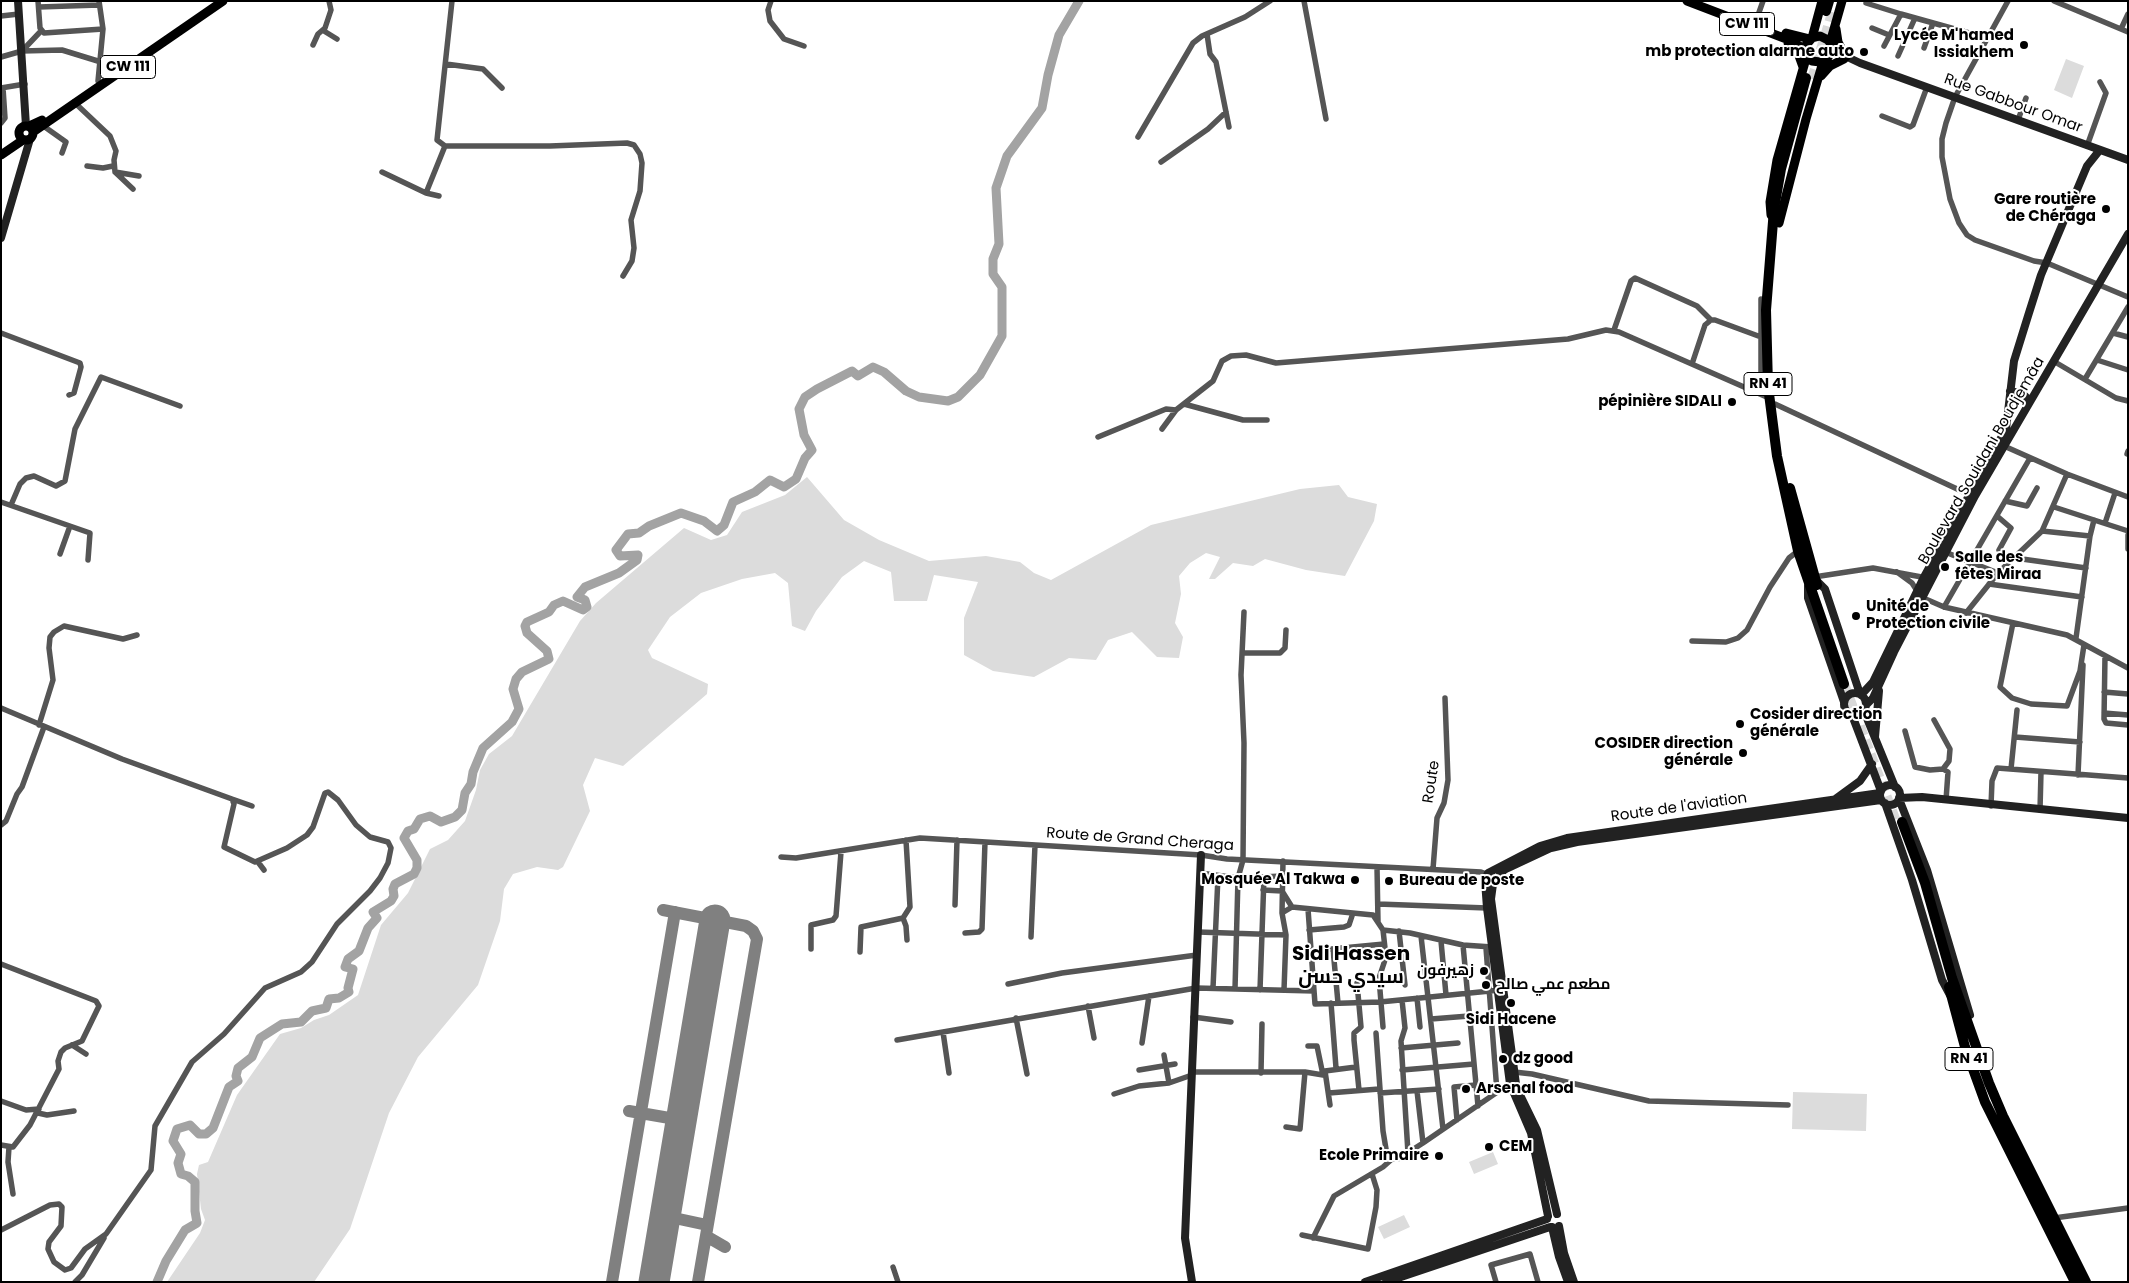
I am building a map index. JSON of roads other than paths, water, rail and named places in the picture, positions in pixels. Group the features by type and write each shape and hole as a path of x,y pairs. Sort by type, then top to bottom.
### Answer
{"highway":[{"name":"RN 41","path":"1812,79 1787,169 1776,223 1768,398 1777,456 1798,551 1813,579"},
{"name":"RN 41","path":"1768,398 1813,579 1850,682"},
{"name":"RN 41","path":"2075,1282 1985,1102 1965,1047 1952,996 1900,823 1926,883 1952,978 1975,1046 2003,1116 2086,1282"}],"main road":[{"name":"CW 111","path":"26,134 213,1"},
{"name":"CW 111","path":"26,134 223,1"},
{"name":"CW 111","path":"1687,1 1792,41 1806,53"},
{"name":"CW 111","path":"1703,1 1794,36 1811,38"},
{"path":"1812,79 1825,60 1842,1"},
{"path":"1776,223 1770,202 1774,172 1804,67 1806,53 1811,38 1829,5"},
{"path":"1812,79 1845,58 1838,42 1836,24"},
{"path":"1772,33 1793,47 1804,67"},
{"path":"1811,38 1824,37 1830,44"},
{"path":"1806,53 1816,62 1825,60"},
{"path":"1,148 26,134"},
{"path":"1,156 26,134"}],"street":[{"path":"1,238 26,134 18,1"},
{"path":"312,45 318,34 324,31 330,13 329,1"},
{"path":"452,1 437,140 445,146 550,146 627,143 634,146 640,154 642,163 640,191 631,220 634,248 632,261 623,276"},
{"path":"771,1 768,10 770,21 784,38 804,46"},
{"path":"1138,137 1190,47 1207,34 1245,17 1270,1"},
{"path":"1304,1 1326,119"},
{"path":"1756,21 1763,1"},
{"path":"2008,1 1955,97 1942,139 1942,156 1950,199 1959,224 1967,235 1975,240 2034,261 2047,263 2128,297"},
{"path":"2054,1 2128,32"},
{"path":"22,51 41,31 38,4 99,3 103,29 98,81"},
{"path":"1866,3 1987,38"},
{"path":"1,16 19,14"},
{"path":"1884,46 1899,14 1901,14"},
{"path":"2121,29 2128,14"},
{"path":"1898,56 1915,18"},
{"path":"1924,48 1932,23"},
{"path":"1872,28 1889,35"},
{"path":"41,31 46,34 103,29"},
{"path":"324,31 336,39"},
{"path":"1207,34 1210,53 1216,62 1229,127"},
{"name":"Rue Gabbour Omar","path":"1830,44 1845,58"},
{"path":"1,57 22,51 62,50 101,62"},
{"name":"Rue Gabbour Omar","path":"1825,60 1845,58 2128,160"},
{"path":"446,64 483,70 502,88"},
{"path":"2087,146 2106,93 2100,82"},
{"path":"1,123 5,118 2,88 24,84"},
{"path":"1882,116 1910,127 1913,126 1927,87"},
{"path":"2018,120 2026,98"},
{"path":"74,102 110,136 116,151 114,169 133,190"},
{"path":"1161,162 1208,129 1226,112"},
{"path":"42,125 66,142 62,153"},
{"path":"1,220 26,134"},
{"path":"426,193 445,146"},
{"name":"Boulevard Souidani Boudjemâa","path":"1865,708 1872,700 1876,682 1927,578 2006,429 2016,351 2047,263 2087,166 2100,151"},
{"path":"87,166 114,169 140,176"},
{"path":"382,172 426,193 440,196"},
{"name":"Boulevard Souidani Boudjemâa","path":"1927,578 1945,552 2025,409 2055,362 2128,234"},
{"path":"1614,330 1631,280 1635,278 1697,306 1711,320 1761,336"},
{"path":"1761,299 1761,336 1768,398"},
{"path":"2085,379 2128,307"},
{"path":"1692,364 1705,325 1711,320"},
{"path":"1162,428 1176,410 1213,380 1222,361 1231,356 1246,355 1276,363 1568,339 1603,330 1614,330 1768,398 1970,495"},
{"path":"2113,332 2128,337"},
{"path":"1,333 80,363 82,367 74,393 69,395"},
{"path":"2097,360 2128,370"},
{"path":"2055,362 2116,398 2128,401"},
{"path":"11,506 20,484 26,478 34,476 56,486 65,481 75,429 101,377 180,406"},
{"path":"2010,391 2020,392 2030,402"},
{"path":"1184,404 1243,420 1267,420"},
{"path":"2009,406 2025,409"},
{"path":"1098,437 1166,409 1176,410"},
{"path":"2004,446 2067,474 2128,497"},
{"path":"1944,608 2030,458"},
{"path":"1966,614 1998,573 2042,531 2067,474"},
{"path":"2005,501 2027,506 2037,488"},
{"path":"2105,523 2115,493"},
{"path":"1,502 90,534 88,560"},
{"path":"2054,507 2128,531"},
{"path":"1997,516 2011,528 1999,550"},
{"path":"2076,638 2090,536 2094,520"},
{"path":"60,554 70,526"},
{"path":"2042,531 2090,536"},
{"path":"2128,536 2128,549"},
{"path":"1692,641 1726,642 1738,638 1747,630 1770,587 1789,558 1798,551"},
{"path":"1945,552 1998,573"},
{"path":"2015,558 2086,568"},
{"path":"1927,578 1873,568 1813,579 1808,598 1845,708 1852,715 1872,764 1912,880 1942,980 1952,996"},
{"path":"1897,572 1910,581 1920,594 1944,608 2076,638 2084,645 2128,668"},
{"path":"1990,584 2082,597"},
{"path":"1235,989 1238,878 1243,860 1242,653 1244,612"},
{"path":"2013,623 2000,687 2012,698 2021,701 2047,706 2066,706 2080,670 2084,645"},
{"path":"1,825 6,821 17,794 22,787 53,680 49,648 50,637 64,626 123,639 137,636"},
{"path":"1242,653 1280,653 1285,648 1286,630"},
{"path":"2078,776 2084,645"},
{"path":"2105,656 2104,712 2106,724 2128,725"},
{"path":"1850,682 1876,682 1875,742"},
{"path":"1850,682 1861,694 1875,742 1898,793 1927,870 1974,1027 1975,1046"},
{"name":"Boulevard Souidani Boudjemâa","path":"1861,694 1876,682"},
{"path":"2104,692 2128,694"},
{"path":"1844,702 1851,694 1861,694"},
{"name":"Route","path":"1433,869 1437,818 1444,803 1448,780 1445,698"},
{"path":"1,708 178,781 252,806"},
{"path":"1852,715 1860,714 1865,708"},
{"path":"2011,769 2017,710"},
{"path":"2104,712 2128,715"},
{"path":"1934,720 1950,749 1949,761 1943,769"},
{"path":"1905,731 1911,760 1915,767 1930,770 1943,769 1948,772 1946,800"},
{"path":"2015,736 2080,742"},
{"path":"1833,801 1860,782 1872,764"},
{"path":"1991,806 1995,771 1997,768 2078,776 2128,778"},
{"path":"2040,810 2041,772"},
{"path":"1882,797 1886,786 1898,793 1922,798 2128,818"},
{"path":"75,1282 82,1275 106,1234 151,1170 155,1126 192,1062 224,1034 265,988 301,972 312,962 336,924 370,891 380,878 388,863 391,848 388,842 370,837 356,825 338,800 328,792 325,792 309,833 287,848 258,862"},
{"path":"1386,1282 1554,1227 1561,1220 1537,1130 1513,1079 1498,990 1490,899 1497,878 1509,866 1543,851 1568,843 1882,797 1894,804 1898,793"},
{"name":"Route de l'aviation","path":"1488,873 1524,853 1567,838 1833,801 1882,797"},
{"path":"232,799 234,804 224,847 258,862 264,870"},
{"name":"Route de Grand Cheraga","path":"781,857 796,858 841,852 920,838 1201,854 1243,860 1433,869 1488,873 1497,878"},
{"path":"860,952 860,927 903,918 910,908 906,840"},
{"path":"955,905 958,840"},
{"path":"964,933 980,932 982,929 984,842"},
{"path":"1031,937 1035,845"},
{"path":"811,949 810,927 812,923 833,920 836,916 841,852"},
{"path":"1196,1282 1191,1278 1185,1238 1201,854"},
{"path":"1283,861 1282,913 1286,935 1284,990"},
{"path":"1377,866 1378,922"},
{"path":"1200,873 1238,878 1283,876"},
{"path":"1488,873 1485,881 1489,948 1513,1079 1531,1133 1548,1218 1554,1227 1574,1282"},
{"path":"1212,988 1218,876"},
{"path":"1260,990 1264,877"},
{"path":"1263,890 1282,891"},
{"path":"1282,891 1292,907"},
{"path":"1378,904 1486,908"},
{"path":"1282,913 1292,907 1373,915 1383,930 1386,957 1379,978 1383,1027"},
{"path":"1308,909 1315,1004 1380,1002 1498,990"},
{"path":"1309,930 1344,927 1349,925 1353,913"},
{"path":"903,918 906,926 906,940"},
{"path":"1383,930 1398,931 1441,941 1489,948"},
{"path":"1398,931 1405,985"},
{"path":"1198,932 1286,935"},
{"path":"1421,936 1443,1129"},
{"path":"1441,941 1446,995"},
{"path":"1311,952 1384,944"},
{"path":"1463,945 1478,1106"},
{"path":"1333,949 1338,1003"},
{"path":"1008,984 1062,973 1197,955"},
{"path":"1,964 99,1003 87,1034 78,1044 65,1048 61,1052 58,1061 59,1069 38,1111 16,1144 9,1147 1,1145"},
{"path":"1357,983 1362,1027 1354,1033 1359,1090"},
{"path":"897,1040 1196,988 1314,991"},
{"path":"1497,1092 1493,1050 1498,990"},
{"path":"1142,1043 1149,996"},
{"path":"1417,998 1420,1027"},
{"path":"1402,1000 1405,1028 1401,1048 1408,1153"},
{"path":"1331,1003 1336,1068"},
{"path":"1088,1006 1094,1038"},
{"path":"1430,1018 1470,1016"},
{"path":"1194,1017 1231,1022"},
{"path":"1016,1018 1027,1074"},
{"path":"1261,1073 1262,1024"},
{"path":"943,1032 949,1073"},
{"path":"1376,1033 1379,1091 1386,1148 1387,1155 1392,1159"},
{"path":"1401,1048 1458,1043"},
{"path":"72,1046 86,1054"},
{"path":"1114,1094 1139,1086 1169,1083 1192,1074 1305,1072 1323,1075 1317,1046 1308,1046"},
{"path":"1164,1055 1169,1083"},
{"path":"1139,1070 1175,1064"},
{"path":"1402,1070 1474,1064"},
{"path":"1330,1105 1325,1071 1336,1068 1356,1067"},
{"path":"1286,1127 1300,1129 1305,1072"},
{"path":"1313,1238 1334,1196 1372,1174 1392,1159 1408,1153 1478,1106 1513,1079 1532,1074 1649,1100 1788,1104"},
{"path":"1457,1120 1454,1087 1476,1085"},
{"path":"1329,1093 1359,1090 1403,1092 1439,1089"},
{"path":"1417,1090 1423,1143"},
{"path":"1,1101 47,1115 74,1111"},
{"path":"9,1147 8,1162 13,1194"},
{"path":"1302,1236 1368,1249 1376,1207 1377,1190 1372,1174"},
{"path":"1,1230 53,1204 61,1205 61,1226 49,1242 48,1249 57,1265 65,1270 71,1268 85,1249 106,1234"},
{"path":"2054,1218 2128,1208"},
{"path":"1365,1282 1558,1214"},
{"path":"1554,1227 1559,1258 1568,1282"},
{"path":"1496,1282 1492,1265 1530,1254 1538,1282"},
{"path":"893,1267 898,1282"}],"waterway":[{"path":"157,1282 166,1261 185,1230 197,1223 195,1182 188,1176 181,1174 178,1163 181,1154 173,1141 177,1129 190,1125 199,1134 206,1134 213,1128 229,1087 238,1081 236,1076 238,1068 252,1057 260,1038 282,1024 301,1022 312,1011 326,1008 329,999 339,998 349,992 348,988 353,969 345,967 348,959 359,951 368,928 377,918 373,912 391,901 394,896 393,889 395,884 414,874 417,868 417,860 404,838 408,831 414,829 420,819 430,816 441,822 455,817 462,810 465,793 471,784 473,772 483,748 512,722 519,709 513,689 516,679 522,672 549,659 547,651 527,633 525,626 527,622 549,612 554,605 563,601 583,610 587,607 585,600 577,597 585,587 619,573 637,560 638,555 620,556 616,550 628,534 639,533 649,526 681,513 704,521 717,531 724,525 733,502 755,492 770,480 784,487 796,479 805,458 812,450 804,435 799,409 805,397 817,389 852,371 858,376 873,367 884,372 906,391 919,397 948,401 958,397 980,375 1002,336 1002,287 993,274 993,259 999,244 996,188 1007,156 1042,108 1048,75 1059,35 1079,1"}],"tunnel":[{"path":"1812,79 1833,10"},
{"path":"1844,684 1897,824"}],"place":[{"name":"Lycée M'hamed Issiakhem","path":"2024,45"},
{"name":"mb protection alarme auto","path":"1864,52"},
{"name":"Gare routière de Chéraga","path":"2106,209"},
{"name":"pépinière SIDALI","path":"1732,402"},
{"name":"Salle des fêtes Miraa","path":"1945,567"},
{"name":"Unité de Protection civile","path":"1856,616"},
{"name":"Cosider direction générale","path":"1740,724"},
{"name":"COSIDER direction générale","path":"1743,753"},
{"name":"Mosquée Al Takwa","path":"1355,880"},
{"name":"Bureau de poste","path":"1389,881"},
{"name":"زهيرفون","path":"1484,971"},
{"name":"مطعم عمي صالح","path":"1486,985"},
{"name":"Sidi Hacene","path":"1511,1003"},
{"name":"dz good","path":"1503,1059"},
{"name":"Arsenal food","path":"1466,1089"},
{"name":"CEM","path":"1489,1147"},
{"name":"Ecole Primaire","path":"1439,1156"}],"district":[{"name":"Sidi Hassen سيدي حسن","path":"1351,966"}]}
